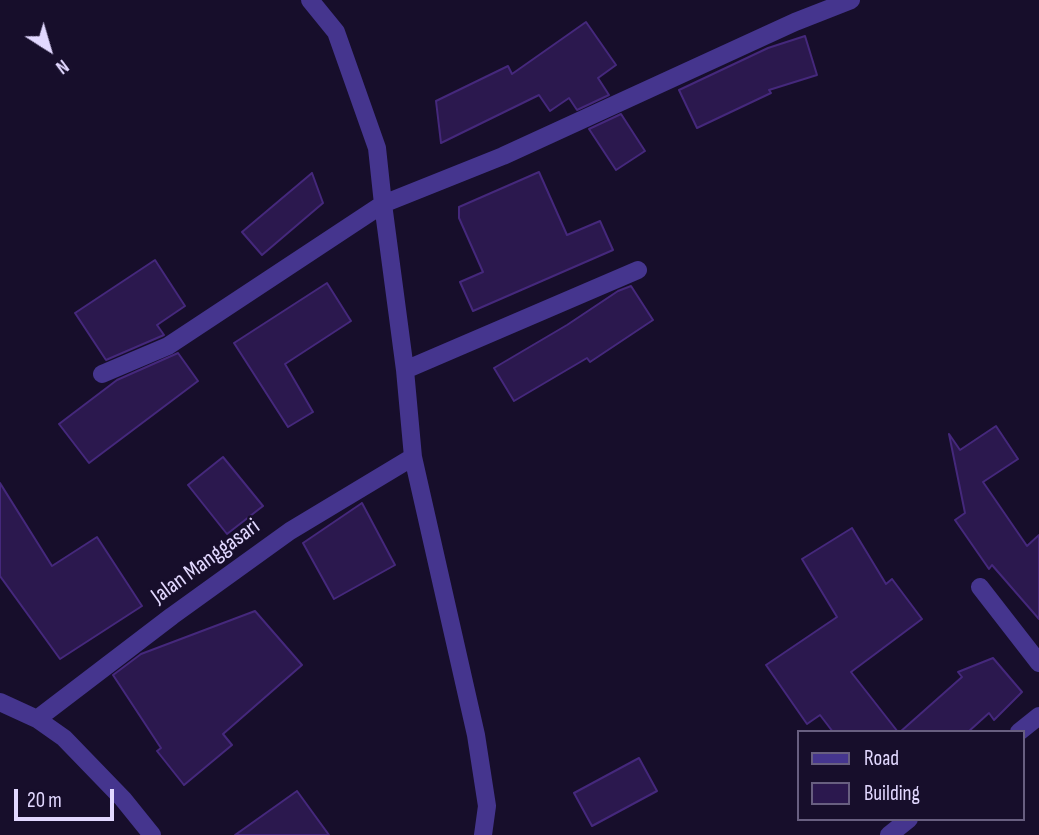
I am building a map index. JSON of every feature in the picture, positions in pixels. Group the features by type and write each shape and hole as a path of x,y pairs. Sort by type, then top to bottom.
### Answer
{"street":[{"path":"310,0 336,32 377,148 405,370 413,457 476,735 487,806 483,835"},
{"path":"102,374 168,346 383,204 503,156 795,22 851,0"},
{"path":"405,370 638,270"},
{"name":"Jalan Manggasari","path":"37,719 172,616 290,531 413,457"},
{"path":"980,587 1039,663"},
{"path":"0,702 37,719 64,738 152,835"},
{"path":"1022,730 1039,716"},
{"path":"889,835 906,821"}],"building":[{"path":"586,22 616,65 598,78 609,95 577,110 569,98 550,111 539,95 441,143 436,101 508,66 512,74"},
{"path":"805,36 817,75 769,90 771,93 697,128 679,90 768,48"},
{"path":"621,114 645,151 616,170 589,129"},
{"path":"539,172 567,235 600,221 613,250 473,311 460,282 483,272 459,218 459,207"},
{"path":"312,173 323,203 262,255 242,232"},
{"path":"155,260 185,306 157,325 164,335 106,360 75,313"},
{"path":"327,283 351,321 285,364 313,412 288,427 234,343"},
{"path":"631,286 653,320 590,362 587,358 514,401 494,368 618,291"},
{"path":"178,353 198,381 89,463 59,424 117,380"},
{"path":"996,426 1018,459 983,482 1027,546 1039,535 1039,619 992,565 989,569 955,520 965,513 949,434 960,450"},
{"path":"223,457 263,506 227,534 188,485"},
{"path":"0,483 52,566 97,537 142,606 60,659 0,576"},
{"path":"362,503 395,565 334,599 303,543"},
{"path":"852,528 886,584 892,579 922,619 851,672 896,730 831,730 820,715 807,724 766,665 837,617 802,559"},
{"path":"255,611 302,665 223,734 232,745 184,785 157,751 161,748 113,675 141,654"},
{"path":"993,658 1022,692 994,720 989,713 970,730 902,730 962,677 958,672"},
{"path":"639,758 657,791 592,826 574,793"},
{"path":"297,791 329,835 235,835"}]}
